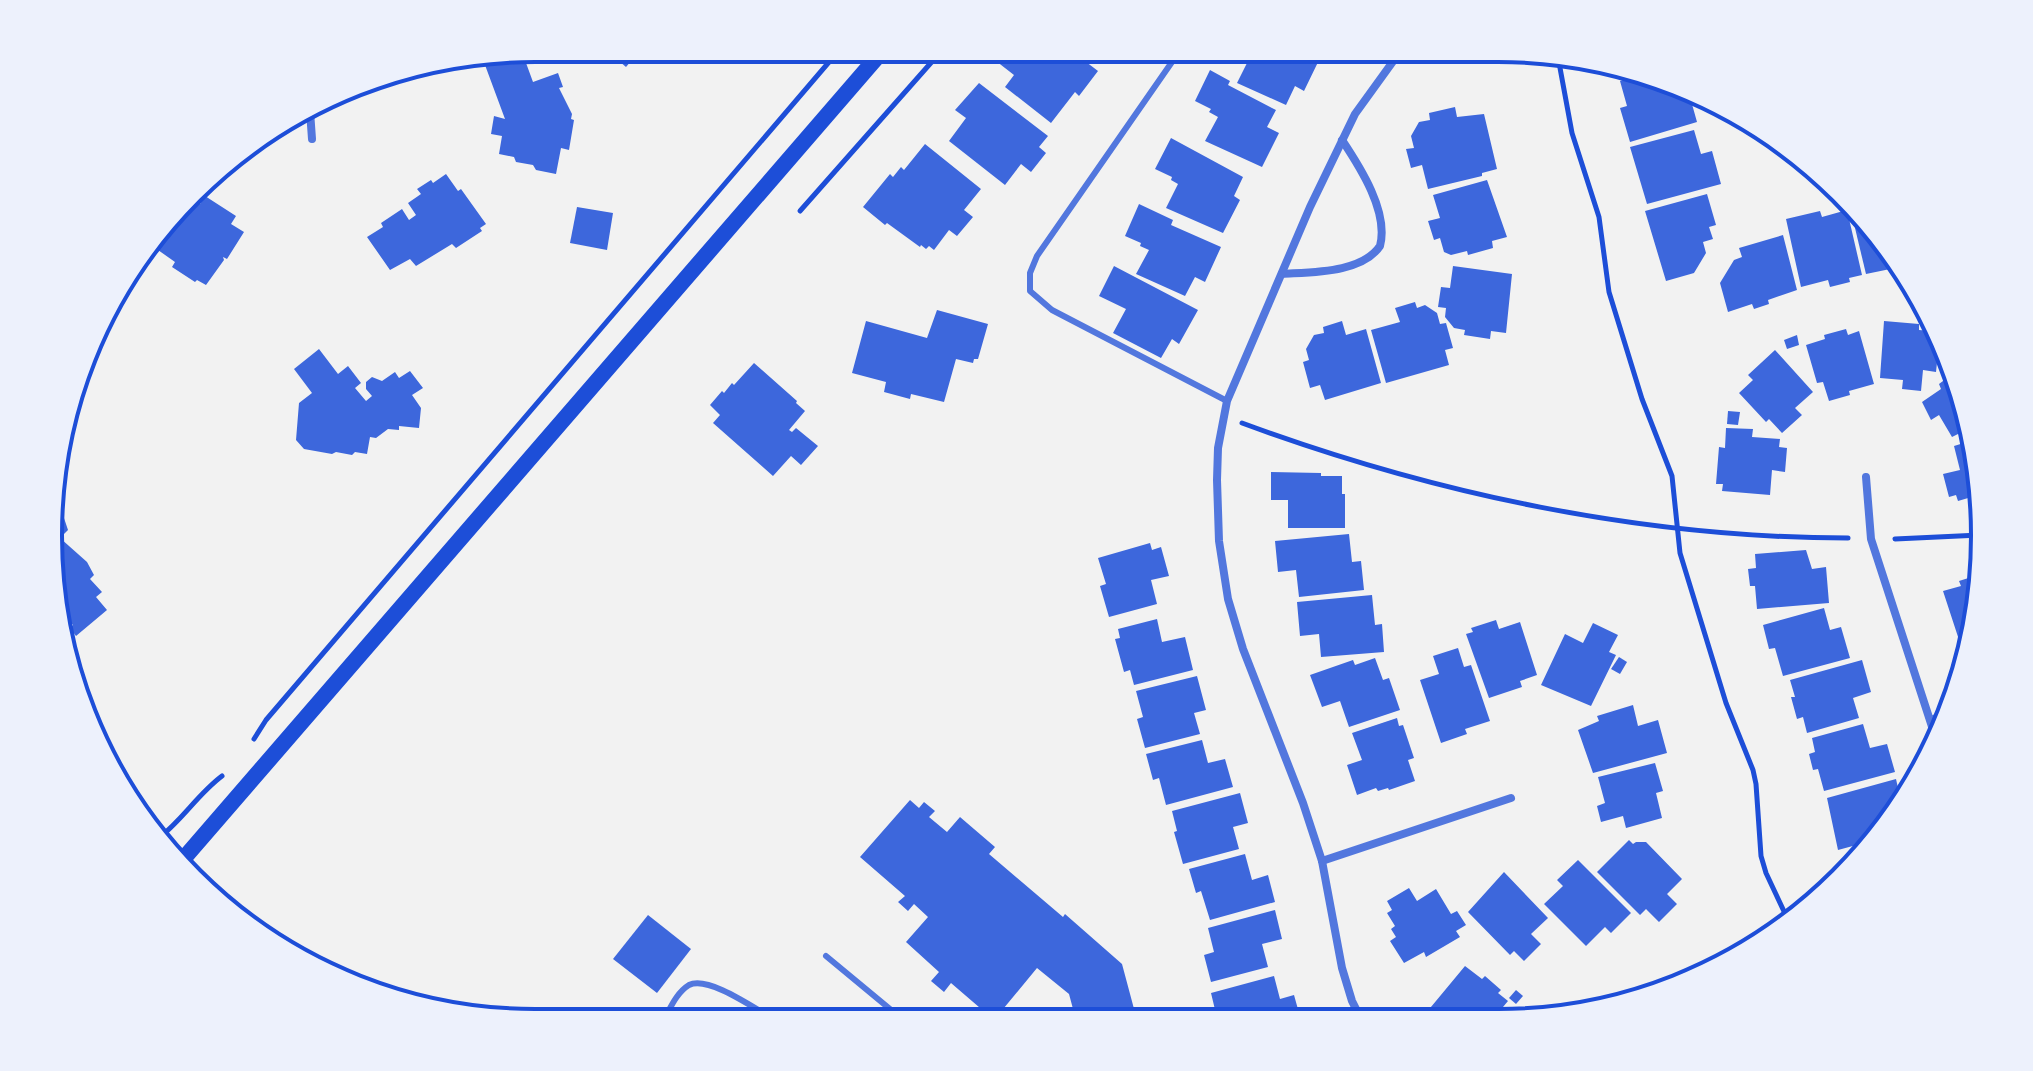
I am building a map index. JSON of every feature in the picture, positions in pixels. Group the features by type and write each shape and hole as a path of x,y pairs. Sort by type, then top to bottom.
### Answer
{"main road":[{"path":"187,855 873,62"}],"street":[{"path":"1356,1009 1342,968 1322,861 1303,803 1243,649 1225,585 1216,510 1218,448 1227,401 1342,140 1355,114 1393,62"},
{"path":"311,119 312,139"},
{"path":"1282,274 1323,272 1367,260 1380,246 1381,224 1367,180 1342,140"},
{"path":"1866,477 1871,539 1932,724"},
{"path":"1322,861 1511,798"}],"lane":[{"path":"1172,62 1037,256 1030,273 1030,291 1052,310 1227,401"},
{"path":"826,956 890,1009"},
{"path":"670,1009 678,995 693,983 702,983 757,1009"}],"path":[{"path":"248,748 266,720 829,62"},
{"path":"800,211 932,62"},
{"path":"1560,66 1572,133 1599,217 1609,292 1642,399 1672,476 1677,527 1687,578 1718,679 1753,770 1764,864 1785,912"},
{"path":"1242,423 1331,455 1402,475 1541,507 1677,527 1748,534 1848,538"},
{"path":"1895,539 1971,535"},
{"path":"167,832 206,788 226,773"}],"building":[{"path":"526,62 533,82 558,73 563,87 559,88 574,120 569,150 561,148 556,174 536,170 533,165 499,154 502,136 491,134 494,116 505,119 485,65"},
{"path":"997,62 1086,62 1098,71 1079,96 1075,92 1051,123 1005,87 1014,75"},
{"path":"1248,62 1318,62 1304,91 1295,86 1286,105 1237,83"},
{"path":"1210,70 1230,81 1228,85 1276,110 1267,127 1279,133 1262,167 1205,141 1218,117 1209,112 1211,109 1195,101"},
{"path":"1625,80 1650,87 1692,104 1697,122 1630,142 1620,108 1627,106 1620,81"},
{"path":"979,83 1048,136 1039,147 1046,153 1031,172 1021,164 1005,185 949,141 966,118 955,110"},
{"path":"1455,107 1457,117 1484,114 1497,169 1482,173 1482,176 1428,189 1422,165 1411,168 1406,149 1414,148 1411,136 1419,122 1430,120 1429,113"},
{"path":"1694,130 1701,154 1712,151 1721,184 1647,204 1630,147"},
{"path":"1171,138 1243,177 1234,196 1240,200 1223,233 1166,208 1178,184 1171,180 1172,177 1155,169"},
{"path":"925,144 981,189 964,210 973,217 957,236 949,230 934,250 929,246 926,249 920,247 863,207 890,174 893,177 901,167 904,170"},
{"path":"446,174 486,224 480,228 482,231 456,248 452,244 416,266 410,259 390,270 367,237 402,209 409,220 416,215 408,203 421,194 417,189"},
{"path":"1487,180 1507,237 1492,241 1493,248 1468,255 1467,251 1451,255 1444,252 1440,238 1434,240 1428,221 1440,218 1433,195"},
{"path":"1707,194 1716,225 1709,227 1713,239 1703,242 1706,253 1694,273 1666,281 1645,211"},
{"path":"206,196 236,216 231,224 244,232 227,259 223,257 224,260 206,285 197,280 195,282 172,267 175,262 158,250"},
{"path":"1139,204 1173,220 1171,225 1221,247 1205,282 1195,277 1185,296 1136,274 1149,250 1125,236"},
{"path":"577,207 613,213 607,250 570,243"},
{"path":"1820,211 1822,217 1842,211 1849,219 1862,275 1830,287 1828,280 1801,287 1786,219"},
{"path":"1854,224 1889,269 1866,274"},
{"path":"1783,235 1797,290 1768,300 1769,304 1754,309 1752,304 1728,312 1720,283 1734,260 1742,257 1739,248"},
{"path":"1114,266 1198,310 1179,344 1172,339 1161,358 1113,333 1126,309 1099,296"},
{"path":"1453,266 1512,274 1506,333 1491,331 1490,339 1464,335 1465,330 1454,328 1445,317 1446,308 1438,307 1441,287 1450,288"},
{"path":"1415,302 1417,308 1425,305 1437,313 1440,324 1446,323 1453,348 1445,350 1449,365 1386,383 1371,330 1400,322 1395,308"},
{"path":"937,310 988,324 978,359 974,359 973,363 956,359 944,402 911,394 910,399 884,392 886,382 852,373 866,321 927,338"},
{"path":"1342,321 1346,335 1366,329 1381,383 1325,400 1320,385 1310,388 1303,362 1309,360 1306,349 1314,335 1324,333 1323,327"},
{"path":"1884,321 1919,324 1919,330 1924,330 1937,360 1936,372 1923,370 1921,391 1902,389 1903,380 1880,378"},
{"path":"1846,329 1848,335 1859,331 1874,384 1829,401 1823,382 1817,383 1806,345 1825,339 1824,335"},
{"path":"1797,335 1799,345 1787,349 1784,340"},
{"path":"319,349 338,374 348,366 361,383 355,388 366,401 372,396 366,389 366,382 372,377 382,381 395,372 399,378 410,371 423,388 412,395 421,408 419,428 399,426 399,430 388,429 376,438 370,437 367,454 332,454 304,449 296,440 299,403 312,393 294,369"},
{"path":"1775,350 1813,392 1795,408 1802,415 1782,433 1769,419 1766,422 1739,393 1753,380 1748,375"},
{"path":"754,363 805,411 789,430 792,432 796,428 818,446 801,465 791,456 773,476 713,423 720,415 710,405"},
{"path":"1945,380 1955,413 1960,433 1952,437 1939,415 1931,420 1922,402 1941,389 1939,384"},
{"path":"1728,411 1740,412 1738,425 1727,424"},
{"path":"1726,428 1753,429 1752,437 1780,439 1779,447 1787,448 1785,472 1772,470 1770,495 1722,491 1723,484 1716,484 1719,447 1725,448"},
{"path":"1962,444 1969,498 1958,501 1956,495 1949,497 1943,474 1960,470 1954,446"},
{"path":"1271,472 1342,476 1345,528 1288,528 1288,500 1271,500"},
{"path":"63,515 63,515 68,530 62,536"},
{"path":"1349,534 1352,562 1361,561 1364,590 1299,597 1296,570 1278,572 1275,541"},
{"path":"62,540 87,562 94,575 90,579 102,592 96,597 107,610 76,636 71,630 66,597"},
{"path":"1150,543 1152,550 1161,547 1169,576 1151,580 1157,604 1109,617 1100,586 1106,584 1098,558"},
{"path":"1806,550 1812,569 1826,567 1829,603 1757,609 1755,586 1750,586 1748,569 1756,568 1755,554"},
{"path":"1969,578 1959,640 1943,591 1961,586 1959,581"},
{"path":"1372,595 1375,625 1382,624 1384,652 1321,657 1319,634 1300,636 1297,602"},
{"path":"1824,608 1830,630 1841,627 1850,658 1783,676 1775,648 1769,649 1763,625"},
{"path":"1157,619 1162,642 1185,637 1193,670 1134,685 1130,670 1124,672 1115,639 1120,638 1118,629"},
{"path":"1496,620 1499,629 1520,622 1537,675 1520,681 1522,687 1489,698 1466,634 1473,632 1471,628"},
{"path":"1593,623 1618,635 1609,652 1616,655 1591,706 1541,685 1565,634 1583,643"},
{"path":"1458,648 1464,667 1471,665 1490,721 1465,729 1467,734 1441,743 1420,680 1439,674 1433,656"},
{"path":"1619,657 1627,662 1620,674 1611,669"},
{"path":"1375,658 1383,680 1389,678 1400,710 1349,727 1340,701 1322,707 1310,675 1353,660 1355,665"},
{"path":"1862,660 1871,692 1853,698 1859,718 1807,733 1803,717 1797,719 1790,680"},
{"path":"1197,676 1206,710 1194,713 1200,734 1145,748 1137,719 1143,717 1136,691"},
{"path":"1633,705 1638,726 1658,720 1667,753 1593,773 1578,730 1599,721 1597,716"},
{"path":"1397,718 1399,726 1403,725 1414,758 1408,760 1415,781 1389,790 1378,791 1376,788 1357,795 1347,765 1362,760 1352,733"},
{"path":"1863,724 1870,748 1887,744 1895,772 1824,791 1818,769 1813,770 1809,754 1815,752 1812,738"},
{"path":"1202,740 1208,763 1225,759 1233,787 1166,805 1159,778 1153,780 1146,754"},
{"path":"1655,763 1663,791 1656,793 1662,818 1626,828 1623,816 1601,822 1597,806 1605,803 1598,777"},
{"path":"1896,779 1898,788 1855,845 1838,850 1827,798"},
{"path":"1240,793 1248,823 1233,827 1239,849 1183,864 1172,811"},
{"path":"910,800 919,808 924,802 935,811 929,817 947,832 960,817 995,847 989,854 1122,964 1134,1009 1073,1009 1069,994 1037,968 1003,1009 981,1009 951,983 944,992 931,981 939,972 906,942 928,917 914,904 908,911 898,902 905,896 860,857"},
{"path":"1629,840 1633,844 1646,842 1682,879 1667,894 1677,904 1659,922 1646,909 1640,915 1597,872"},
{"path":"1245,854 1252,880 1268,875 1275,902 1210,920 1201,891 1196,893 1189,869"},
{"path":"1578,860 1631,913 1611,933 1605,927 1586,946 1544,904 1563,886 1557,880"},
{"path":"1504,872 1548,918 1531,934 1541,944 1524,961 1514,951 1510,955 1468,912"},
{"path":"1409,888 1417,901 1436,889 1451,914 1457,911 1466,925 1456,931 1460,937 1426,957 1424,952 1404,963 1390,941 1396,937 1391,929 1395,926 1387,913 1392,910 1387,901"},
{"path":"1275,910 1282,939 1262,944 1268,967 1211,982 1204,955 1214,952 1208,928"},
{"path":"648,915 691,949 657,993 613,959"},
{"path":"1465,966 1482,979 1485,976 1508,1001 1501,1009 1429,1009"},
{"path":"1274,976 1280,999 1294,995 1298,1009 1215,1009 1211,993"},
{"path":"1516,990 1523,996 1516,1004 1509,998"}]}
